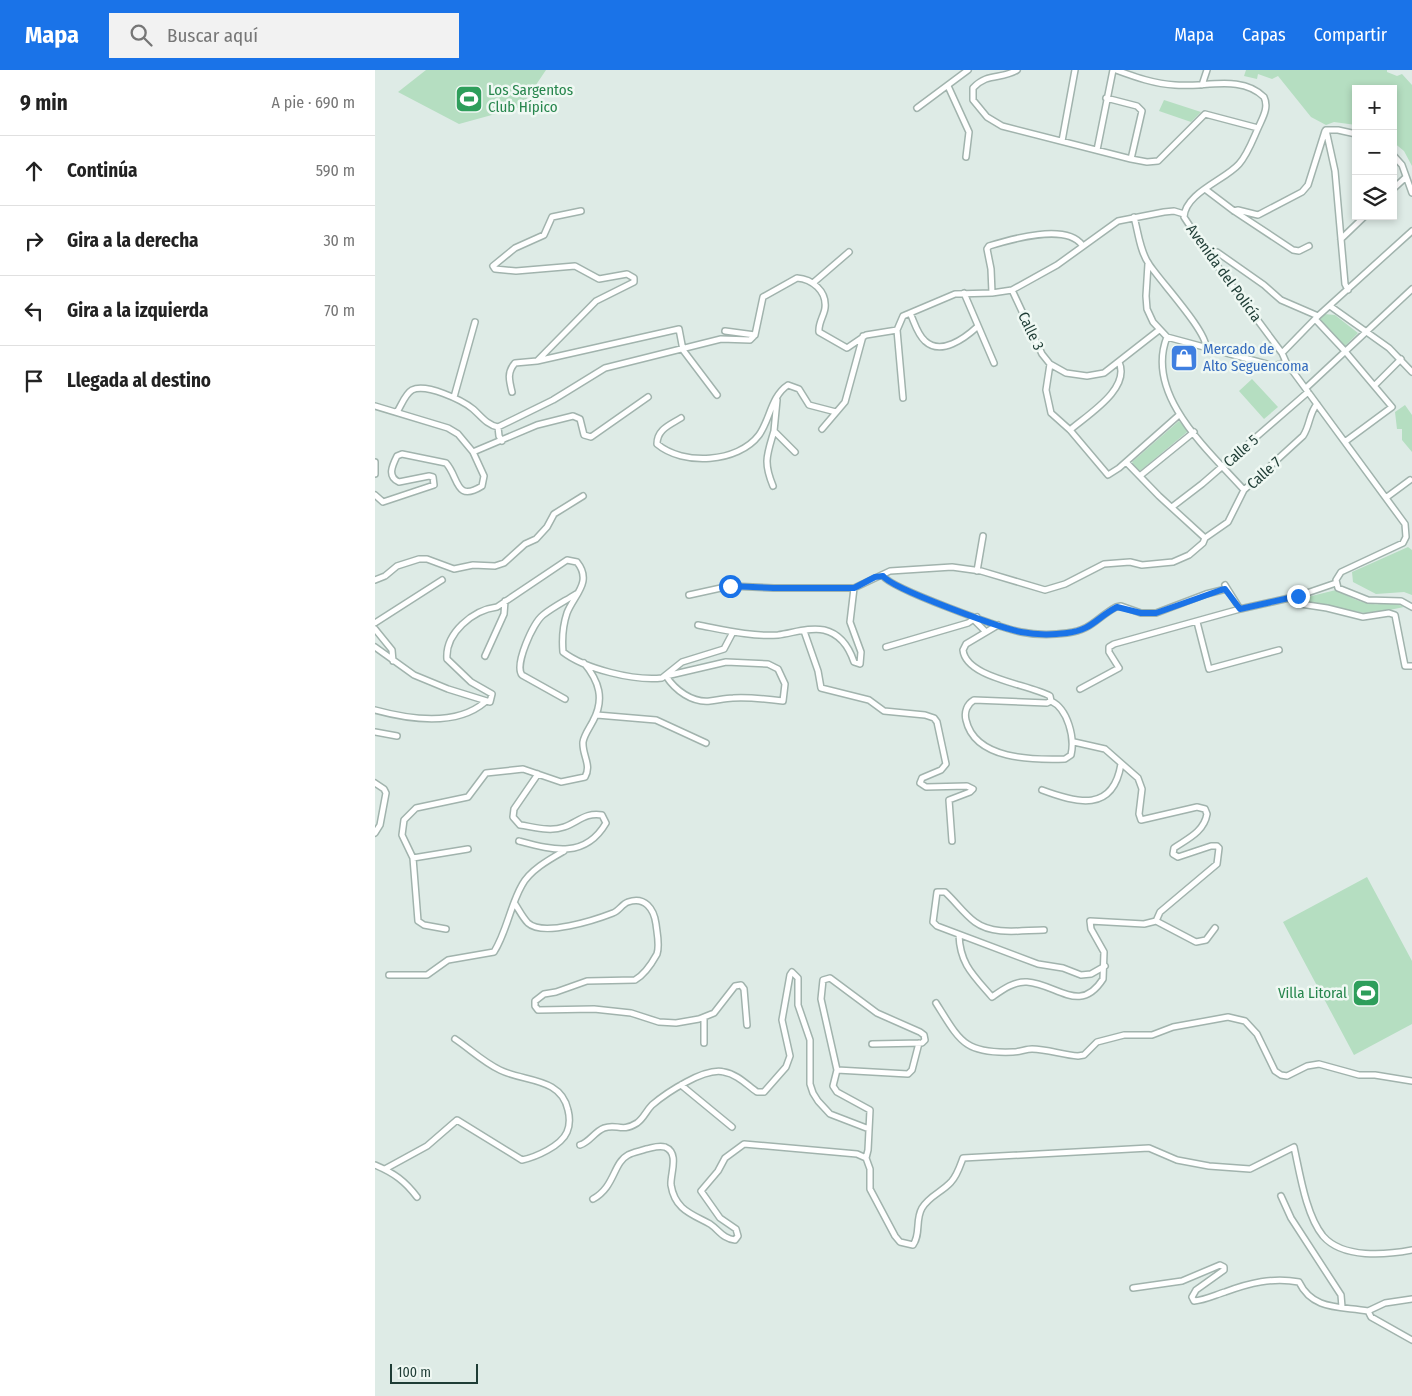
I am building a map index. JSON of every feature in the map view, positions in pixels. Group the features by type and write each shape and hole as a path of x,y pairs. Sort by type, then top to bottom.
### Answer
{"street":[{"path":"917,108 968,70"},
{"path":"1017,70 1010,74 983,79 973,88 973,100 987,117 997,124 1131,159 1147,162 1158,161 1205,114 1258,128"},
{"path":"1061,141 1075,70"},
{"path":"1097,150 1106,98 1114,70"},
{"name":"Avenida del Policía","path":"1114,70 1154,82 1173,85 1237,84 1259,92 1264,97 1266,105 1258,128 1239,164 1205,189 1189,205 1184,214 1186,221 1207,252 1282,353 1286,362 1402,516 1406,537 1397,546 1341,572 1337,577 1336,583"},
{"path":"1202,85 1207,70"},
{"path":"949,86 969,132 966,157"},
{"path":"1106,98 1137,106 1142,110 1131,159"},
{"path":"1234,212 1238,210 1258,215 1302,192 1311,181 1325,130"},
{"path":"1325,130 1352,133"},
{"path":"1325,130 1335,172 1345,284 1348,290"},
{"path":"1397,160 1401,165 1412,193"},
{"path":"1397,185 1406,177"},
{"path":"1205,189 1234,212 1296,251 1309,246"},
{"path":"537,360 596,302 633,282 634,278 627,274 599,279 575,266 516,272 495,269 493,266 515,248 544,235 553,217 581,211"},
{"path":"903,398 897,330 900,320 910,313 955,294 992,293 1012,290 1057,265 1082,245 1118,221 1174,211 1184,214"},
{"path":"1134,217 1148,264 1201,334 1205,340 1206,349"},
{"path":"1341,239 1361,220"},
{"path":"1282,353 1316,317 1412,231"},
{"path":"992,293 991,269 987,247 1031,235 1069,236 1082,245"},
{"path":"813,283 849,252"},
{"path":"1207,252 1217,252 1264,285 1281,300 1316,317 1392,407 1346,441"},
{"path":"1148,264 1145,296 1147,309 1159,330 1167,337 1274,366 1286,362"},
{"path":"397,412 408,393 418,388 454,397 472,408 485,421 498,427 520,418 553,400 605,368 721,339 750,340 755,335 763,297 797,278 813,283 822,292 825,302 819,332 847,348 863,336 897,330"},
{"name":"Calle 5","path":"1172,508 1223,466 1307,390 1345,350 1412,289"},
{"name":"Calle 3","path":"1012,290 1035,344 1050,364 1067,373 1095,376 1104,373 1159,330"},
{"path":"964,293 994,363"},
{"path":"1330,306 1367,331 1401,359 1412,372"},
{"path":"910,313 920,334 929,344 956,344 977,327"},
{"path":"454,397 475,322"},
{"path":"512,392 509,376 510,368 515,363 537,360 679,329 683,350 717,395"},
{"path":"725,331 755,335"},
{"path":"823,429 845,402 863,336"},
{"path":"1167,337 1164,365 1165,383 1169,397 1179,414 1245,490"},
{"path":"1375,385 1401,359"},
{"path":"1070,430 1116,391 1121,377 1119,362"},
{"path":"1050,364 1047,374 1047,402 1051,413 1070,430 1105,473 1112,473 1127,462 1179,414"},
{"path":"681,418 661,430 657,436 657,444 677,456 715,458 730,454 751,443 760,434 785,388 792,385 803,394 809,405 836,412"},
{"path":"473,452 537,425 573,416 580,420 584,435 591,438 648,397"},
{"path":"773,486 765,469 765,460 774,431 777,400"},
{"name":"Calle 7","path":"854,588 875,577 883,576 890,571 942,568 977,571 1030,587 1052,590 1104,564 1130,562 1150,564 1181,560 1203,543 1205,538 1228,522 1245,490 1303,436 1308,428 1312,411 1317,404"},
{"path":"375,406 448,428 458,434 473,452 484,476 483,486 474,492 463,491 459,488 446,463 403,454 397,456 391,468 392,477 399,482 429,476 433,477 434,485 383,502 375,495"},
{"path":"498,427 499,436 502,441"},
{"path":"774,431 795,452"},
{"path":"1141,475 1194,432"},
{"path":"375,462 375,474"},
{"path":"1127,462 1172,508 1205,538"},
{"path":"1387,498 1410,480"},
{"path":"375,580 385,576 397,566 419,559 427,559 454,568 473,565 495,566 504,563 525,544 536,539 547,527 554,514 583,496"},
{"path":"977,571 983,536"},
{"path":"375,710 394,715 431,718 470,712 485,702 492,700 492,694 471,682 447,659 447,651 462,624 470,617 487,608 497,606 567,560 577,562 581,568 583,584 581,591 567,614 562,639 563,652 571,658 607,674 657,679 666,676 726,662 768,664 778,669 785,684 783,701 759,698 731,698 708,702 693,699 674,688 666,676"},
{"path":"883,576 894,585 975,618 1032,633 1069,633 1089,628 1117,607 1141,613 1156,613 1225,587 1240,609"},
{"path":"375,623 442,580"},
{"path":"1080,689 1119,668 1109,652 1111,646 1240,609 1290,598 1336,583 1338,588 1362,599 1401,601 1412,608"},
{"path":"689,595 730,586 854,588 850,622 861,652 860,664 854,662 851,651 840,637 823,630 776,635 733,632 698,625"},
{"path":"565,699 522,676 519,672 518,662 538,620 581,591"},
{"path":"1290,598 1294,603 1327,608 1363,617 1389,613 1395,615 1405,666 1412,666"},
{"path":"485,656 504,614 505,600"},
{"path":"975,618 986,632"},
{"path":"886,647 975,618"},
{"path":"1197,622 1209,670 1279,650"},
{"path":"998,625 964,647 963,652 970,664 987,674 1050,696 1051,701 1062,708 1074,742 1071,755 1065,759 1015,757 981,744 970,733 965,714 969,704 974,700 1047,704 1051,701"},
{"path":"375,629 392,650 393,661"},
{"path":"804,631 818,671 821,688 869,700 884,710 925,715 937,722 946,764 941,770 922,778 919,783 925,787 967,786 973,789 949,800 951,841"},
{"path":"666,676 682,662 724,649 733,632"},
{"path":"375,647 393,661 430,682 485,702"},
{"path":"447,929 424,925 418,921 413,858 402,835 402,826 408,815 416,808 468,797 486,773 523,769 561,782 585,777 588,772 588,764 583,743 597,715 600,688 584,663"},
{"path":"597,715 656,720 706,743"},
{"path":"375,732 397,736"},
{"path":"1074,742 1105,749 1138,778 1141,783 1139,814 1141,820 1197,807 1207,812 1204,824 1194,836 1174,848 1175,856 1178,857 1211,846 1219,848 1218,862 1215,868 1160,912 1156,921"},
{"path":"1042,790 1077,802 1097,800 1111,788 1119,775 1121,764"},
{"path":"519,841 564,850 574,849 600,833 606,823 602,815 596,814 582,817 564,827 549,830 520,825 513,817 514,809 538,774"},
{"path":"375,783 384,789 386,794 384,808 375,833"},
{"path":"413,858 467,848"},
{"path":"389,975 427,975 448,960 494,952 501,940 522,884 536,870 564,850"},
{"path":"1044,930 1005,931 987,928 975,922 945,892 937,892 933,922 959,935 1038,964 1063,968 1081,975 1091,974 1105,966"},
{"path":"515,904 529,924 540,929 553,930 615,912 627,902 637,900 647,903 655,916 659,947 656,955 641,977 635,980 587,981 556,992 544,994 535,1001 535,1006 538,1010 594,1009 631,1014 659,1022 675,1023 704,1017 713,1013 735,986 741,985 745,989 747,1025"},
{"path":"959,935 959,950 963,962 991,997 1005,988 1028,982 1062,994 1079,996 1091,993 1099,986 1103,979 1105,966 1103,952 1089,922 1144,924 1156,921 1196,942 1206,940 1215,928"},
{"path":"580,1145 589,1142 599,1130 606,1127 624,1129 637,1123 651,1106 681,1085 716,1071 735,1076 757,1092 764,1092 786,1067 790,1056 782,1020 792,972 798,978 798,1005 810,1040 813,1093 818,1102 830,1114 869,1129"},
{"path":"872,1044 919,1042 925,1040 924,1035 889,1020 826,977 823,980 821,999 837,1070 833,1086 837,1092 870,1110 866,1158 870,1169 870,1189 879,1208 900,1242 913,1245 917,1239 918,1218 921,1209 927,1201 951,1182 963,1158 1149,1148 1177,1160 1209,1166 1250,1168 1294,1148 1307,1200 1324,1237 1337,1246 1375,1255 1412,1250"},
{"path":"936,1003 958,1039 964,1044 980,1050 1015,1052 1032,1049 1078,1056 1085,1055 1097,1042 1124,1035 1151,1035 1173,1027 1228,1017 1245,1021 1257,1034 1275,1071 1281,1075 1287,1076 1307,1066 1319,1064 1359,1075 1375,1075 1412,1081"},
{"path":"704,1017 705,1043"},
{"path":"385,1169 427,1146 457,1120 522,1160 560,1142 565,1136 570,1117 568,1107 564,1097 553,1086 500,1070 455,1039"},
{"path":"837,1070 909,1074 912,1070 919,1042"},
{"path":"681,1085 732,1127"},
{"path":"593,1199 607,1189 621,1162 627,1155 658,1146 666,1148 671,1151 674,1159 671,1185 676,1199 686,1212 708,1223 729,1239 735,1240 738,1236 736,1229 720,1218 701,1191 718,1171 725,1158 744,1144 857,1154 866,1158"},
{"path":"375,1165 404,1181 417,1197"},
{"path":"1281,1196 1291,1218 1341,1295 1342,1307"},
{"path":"1133,1288 1182,1281 1220,1265 1224,1266 1224,1270 1195,1290 1192,1297 1194,1301 1241,1286 1270,1280 1299,1282 1309,1296 1323,1305 1369,1311 1385,1303 1412,1299"},
{"path":"1369,1311 1371,1316 1412,1340"}],"green space":[{"name":"Los Sargentos Club Hípico","path":"426,70 546,70 521,107 459,124 398,92"},
{"path":"1246,70 1387,70 1387,72 1397,76 1402,74 1412,85 1412,166 1404,151 1397,145 1397,85 1352,85 1352,124 1334,122 1326,125 1311,117 1278,76 1272,79 1258,74 1257,79 1244,76"},
{"path":"1164,100 1201,112 1191,122 1159,111"},
{"path":"1324,314 1335,315 1358,333 1344,347 1319,321"},
{"path":"1252,379 1278,407 1264,419 1239,391"},
{"path":"1405,405 1412,415 1412,452 1402,440 1402,429 1397,429 1395,412"},
{"path":"1179,421 1188,430 1187,432 1140,471 1137,470 1132,462"},
{"path":"1408,547 1412,550 1412,595 1404,592 1376,594 1353,582 1352,572"},
{"path":"1336,590 1363,602 1392,604 1404,607 1370,614 1295,600"},
{"name":"Villa Litoral","path":"1367,877 1412,961 1412,1024 1354,1055 1283,922"}],"place":[{"name":"Los Sargentos Club Hípico","path":"469,99"},
{"name":"Mercado de Alto Seguencoma","path":"1184,358"},
{"name":"Villa Litoral","path":"1366,993"}],"route":[{"path":"730,586 854,588 875,577 883,576 884,579 894,585 921,597 998,625 1020,632 1050,635 1089,628 1109,611 1117,607 1121,606 1141,613 1156,613 1170,606 1225,589 1240,609 1298,596"}]}
